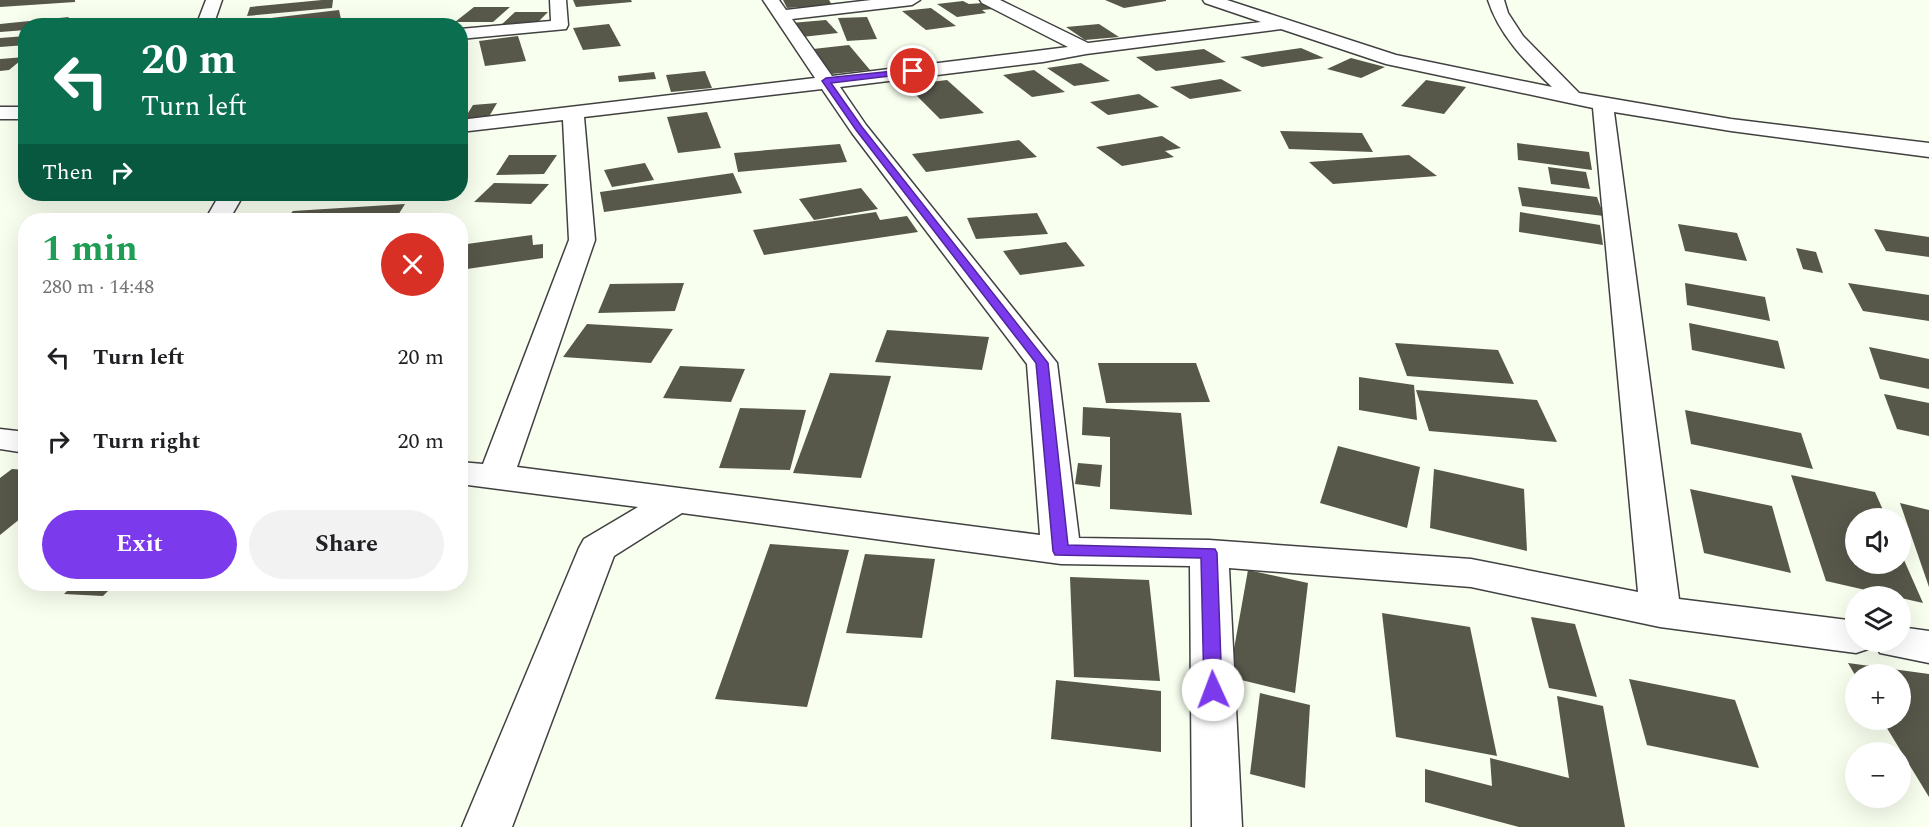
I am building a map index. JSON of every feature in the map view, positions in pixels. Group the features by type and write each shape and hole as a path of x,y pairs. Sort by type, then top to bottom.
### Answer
{"street":[{"path":"207,18 214,0"},
{"path":"468,33 560,25 558,0"},
{"path":"777,8 912,0"},
{"path":"988,0 1086,49"},
{"path":"1211,0 1392,60 1603,104 1926,153"},
{"path":"1496,0 1497,9 1524,48 1573,98"},
{"path":"777,8 859,129 1042,363 1061,551"},
{"path":"468,125 1043,57 1086,49 1283,24"},
{"path":"1603,104 1660,612"},
{"path":"0,113 18,112"},
{"path":"573,112 582,240 478,475 1061,551 1209,553 1471,573 1660,612 1845,636"},
{"path":"487,827 598,548 676,500"},
{"path":"1209,553 1217,827"},
{"path":"1911,644 1929,647"}],"building":[{"path":"0,0 75,0 75,2 0,7"},
{"path":"333,0 332,8 247,16 250,7"},
{"path":"573,0 631,0 632,2 576,7"},
{"path":"783,0 829,0 832,5 787,8"},
{"path":"1105,0 1166,0 1166,1 1124,8"},
{"path":"963,1 969,4 983,3 993,9 982,10 986,13 957,17 937,4"},
{"path":"474,7 510,7 493,22 468,22 468,18 460,18"},
{"path":"931,8 956,26 926,30 902,11"},
{"path":"339,10 341,18 271,18"},
{"path":"515,12 548,12 534,26 500,26"},
{"path":"867,17 877,39 847,41 838,18"},
{"path":"826,20 838,33 802,37 791,23"},
{"path":"18,22 18,31 0,32 0,24"},
{"path":"609,24 621,46 583,50 573,28"},
{"path":"1099,24 1119,37 1085,40 1066,27"},
{"path":"518,36 526,61 485,66 479,41"},
{"path":"18,37 18,46 0,47 0,38"},
{"path":"849,45 870,70 832,74 813,49"},
{"path":"1301,48 1324,58 1262,67 1240,57"},
{"path":"1204,49 1226,62 1156,71 1136,57"},
{"path":"18,58 18,63 9,70 0,71 0,59"},
{"path":"1351,58 1385,67 1361,78 1327,69"},
{"path":"1081,63 1110,81 1074,86 1047,68"},
{"path":"1034,70 1065,92 1032,97 1003,75"},
{"path":"705,71 712,88 671,92 666,75"},
{"path":"654,72 656,79 619,82 618,76"},
{"path":"1221,79 1242,91 1190,99 1170,87"},
{"path":"947,80 984,113 940,119 906,85"},
{"path":"1426,80 1466,87 1444,114 1401,106"},
{"path":"1139,94 1159,107 1108,115 1090,102"},
{"path":"497,103 487,120 468,121 468,113 473,105"},
{"path":"707,112 721,148 678,153 667,117"},
{"path":"1280,131 1362,133 1373,152 1289,149"},
{"path":"1162,136 1181,148 1165,151 1174,157 1122,166 1096,147"},
{"path":"1019,140 1037,157 926,172 912,154"},
{"path":"1517,143 1589,152 1592,170 1518,160"},
{"path":"840,144 847,162 738,172 734,153"},
{"path":"509,155 557,155 544,174 496,175"},
{"path":"1409,155 1437,176 1333,184 1309,162"},
{"path":"645,163 654,180 612,187 604,170"},
{"path":"1548,167 1586,172 1590,189 1551,184"},
{"path":"733,173 742,193 604,212 600,192"},
{"path":"494,183 549,184 531,204 474,202"},
{"path":"1518,187 1597,197 1604,216 1522,206"},
{"path":"861,188 878,209 814,220 799,199"},
{"path":"405,204 399,213 291,213 293,211"},
{"path":"876,212 880,220 907,216 918,232 764,255 753,230"},
{"path":"1520,212 1600,225 1603,245 1519,232"},
{"path":"1037,213 1048,234 976,239 967,218"},
{"path":"1678,224 1737,233 1747,261 1685,251"},
{"path":"1874,229 1929,237 1929,257 1886,251"},
{"path":"532,235 533,245 543,244 543,258 468,269 468,244"},
{"path":"1066,242 1085,266 1020,275 1003,251"},
{"path":"1796,248 1816,252 1823,273 1803,269"},
{"path":"684,283 675,311 598,313 610,284"},
{"path":"1685,283 1765,297 1770,321 1687,305"},
{"path":"1848,283 1929,295 1929,321 1863,311"},
{"path":"1689,323 1778,341 1785,369 1692,350"},
{"path":"587,324 673,329 651,363 563,357"},
{"path":"887,330 989,337 982,370 875,362"},
{"path":"1395,343 1498,350 1514,384 1407,376"},
{"path":"1869,347 1929,359 1929,389 1880,379"},
{"path":"1098,363 1196,363 1210,402 1106,403"},
{"path":"680,366 745,369 731,402 663,398"},
{"path":"830,373 891,376 861,478 793,473"},
{"path":"1359,377 1414,385 1417,420 1359,410"},
{"path":"1416,390 1537,400 1557,442 1429,431"},
{"path":"1884,394 1929,403 1929,436 1897,429"},
{"path":"1083,407 1181,413 1192,515 1110,509 1110,437 1082,435"},
{"path":"740,408 806,410 790,470 719,468"},
{"path":"1685,410 1801,433 1813,469 1691,444"},
{"path":"1338,446 1420,467 1407,528 1320,503"},
{"path":"1078,463 1102,465 1100,487 1075,484"},
{"path":"12,469 18,469 18,520 0,535 0,478"},
{"path":"1434,469 1524,489 1527,551 1430,528"},
{"path":"1791,475 1875,492 1882,508 1845,508 1845,574 1910,574 1923,603 1911,600 1911,586 1848,586 1826,581"},
{"path":"1690,489 1772,506 1791,573 1704,553"},
{"path":"1900,503 1929,510 1929,587 1911,535 1911,508 1902,508"},
{"path":"770,544 849,550 807,707 715,699"},
{"path":"865,554 935,559 922,638 846,633"},
{"path":"1248,570 1308,583 1295,693 1229,677"},
{"path":"1070,577 1149,580 1160,681 1074,677"},
{"path":"67,591 108,591 103,596 64,594"},
{"path":"1382,613 1470,627 1497,756 1396,737"},
{"path":"1531,617 1575,624 1597,697 1549,688"},
{"path":"1911,672 1929,674 1929,797 1911,768 1911,742 1895,742 1888,730 1911,730"},
{"path":"1629,679 1735,700 1759,768 1647,745"},
{"path":"1056,680 1161,691 1161,752 1051,739"},
{"path":"1260,693 1310,705 1305,788 1250,774"},
{"path":"1557,696 1603,706 1625,827 1519,827 1425,802 1425,769 1492,786 1490,758 1569,778"}],"route":[{"path":"913,71 826,81 859,129 1042,363 1061,551 1209,553 1213,690"}]}
